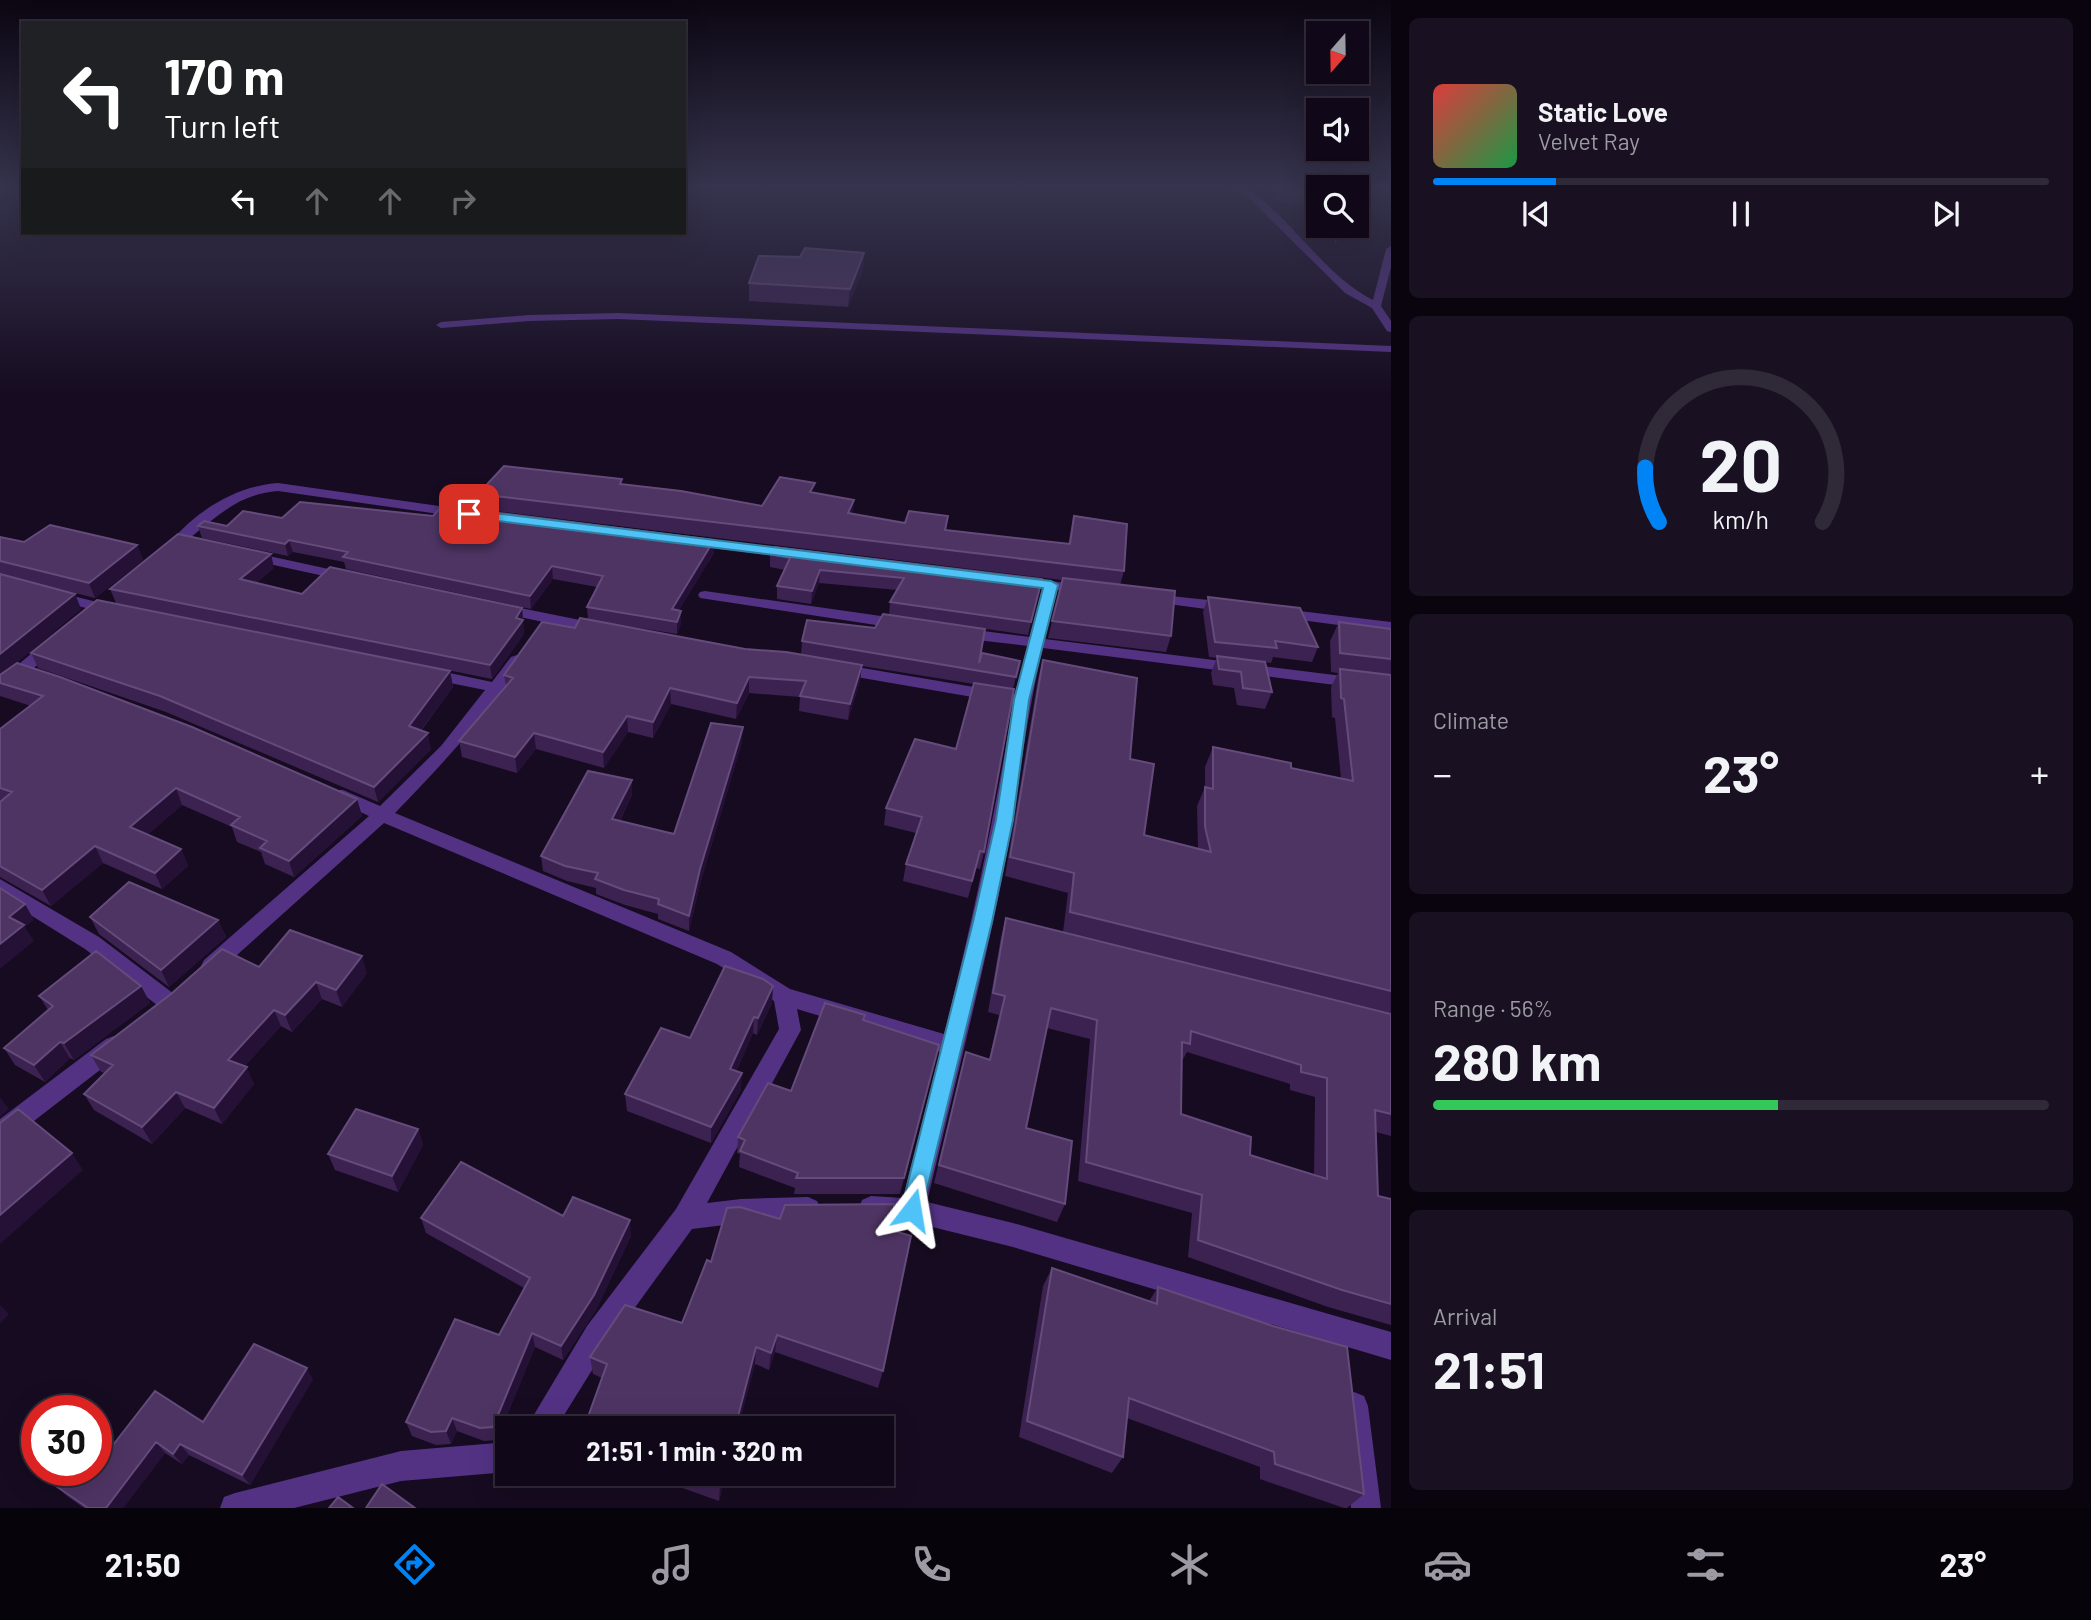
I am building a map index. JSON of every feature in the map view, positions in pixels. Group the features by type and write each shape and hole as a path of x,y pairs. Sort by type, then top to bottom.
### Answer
{"street":[{"path":"1314,255 1348,290 1376,305 1391,329"},
{"path":"1376,305 1389,255"},
{"path":"1376,305 1391,303"},
{"path":"441,325 529,318 618,316 1391,349"},
{"path":"205,546 174,544 236,494 257,487 278,487 469,514"},
{"path":"676,540 801,555"},
{"path":"231,552 360,580"},
{"path":"1009,580 1101,591"},
{"path":"912,1210 983,922 1004,820 1022,700 1051,585"},
{"path":"0,688 116,590"},
{"path":"48,593 122,612"},
{"path":"705,595 912,625"},
{"path":"1139,596 1244,609"},
{"path":"480,605 543,623 613,631"},
{"path":"1271,613 1391,628"},
{"path":"940,629 1036,644 1391,687"},
{"path":"149,1019 383,815 447,750 525,648"},
{"path":"817,666 1022,700"},
{"path":"21,670 48,678"},
{"path":"410,670 497,688"},
{"path":"320,787 587,903 724,958 784,996 953,1046"},
{"path":"0,886 92,943 170,1003"},
{"path":"983,922 1009,928"},
{"path":"547,1416 597,1336 685,1218 789,1030 784,996"},
{"path":"0,1133 128,1035"},
{"path":"685,1218 741,1211 841,1208 912,1210 1013,1235 1347,1356 1391,1346"},
{"path":"1347,1356 1366,1508"},
{"path":"235,1508 401,1466 495,1458"}],"building":[{"path":"863,255 850,289 749,283 759,256"},
{"path":"504,466 622,479 620,484 681,491 762,506 780,477 815,483 810,492 854,500 848,513 905,523 909,511 948,516 945,530 1070,544 1074,516 1127,524 1124,571 478,494"},
{"path":"300,502 433,516 441,507 466,512 468,509 714,540 672,609 681,611 677,622 587,607 603,576 552,566 530,596 343,557 348,552 289,540 285,544 198,526 204,521 227,526 243,511 282,518"},
{"path":"50,525 137,545 89,583 0,561 0,537 24,542"},
{"path":"178,534 271,554 240,579 302,594 330,567 522,608 516,618 523,620 490,665 110,589"},
{"path":"774,547 1042,579 1031,622 890,602 904,578 820,570 812,591 777,586 790,558 770,554"},
{"path":"0,574 75,594 0,654"},
{"path":"1063,578 1175,591 1171,636 1052,621"},
{"path":"1208,597 1300,608 1318,647 1275,641 1277,648 1215,642"},
{"path":"97,600 450,671 409,726 428,733 374,787 160,696 31,653"},
{"path":"883,614 985,629 979,663 982,653 1020,661 1016,677 802,641 807,620 875,628"},
{"path":"580,618 745,649 786,652 862,665 850,704 800,696 806,681 749,677 737,703 670,688 653,722 627,716 603,752 534,733 515,757 459,741 513,678 504,675 542,622 575,628"},
{"path":"1339,622 1391,629 1391,659 1340,653"},
{"path":"1217,656 1265,662 1272,692 1243,688 1241,672 1219,669"},
{"path":"1043,660 1137,678 1130,759 1154,764 1144,835 1211,852 1205,827 1205,787 1213,789 1213,747 1291,763 1291,768 1353,781 1344,699 1341,698 1340,669 1391,675 1391,991 1070,912 1074,873 1010,857"},
{"path":"17,663 192,727 357,799 289,861 260,848 267,841 231,825 240,817 176,788 130,827 181,849 155,873 95,846 42,890 0,866 0,802 12,792 0,788 0,729 43,696 0,683 0,675"},
{"path":"974,683 1014,689 984,852 980,851 972,881 906,864 922,817 886,808 915,739 956,749"},
{"path":"711,723 743,727 700,869 689,916 658,904 659,899 595,879 598,873 565,866 541,856 588,771 632,780 612,819 674,834"},
{"path":"129,882 218,920 161,970 90,917"},
{"path":"0,888 25,904 9,917 24,925 0,944"},
{"path":"1006,918 1391,1014 1391,1114 1375,1110 1378,1196 1391,1199 1391,1304 1342,1290 1198,1240 1202,1195 1086,1162 1097,1020 1051,1008 1026,1128 1072,1141 1065,1204 939,1165 966,1052 990,1060 1005,996 993,993","holes":["1191,1031 1301,1065 1301,1072 1327,1078 1327,1179 1250,1155 1251,1137 1181,1114 1182,1042 1190,1044"]},
{"path":"290,930 362,956 336,990 316,982 285,1015 274,1010 228,1060 247,1067 214,1108 176,1092 142,1127 84,1094 113,1065 91,1055 171,994 222,949 259,967"},
{"path":"96,951 141,986 64,1043 60,1042 34,1065 4,1048 53,1006 39,996"},
{"path":"725,966 763,979 773,986 758,1018 754,1017 730,1069 742,1073 711,1127 625,1094 661,1028 690,1038"},
{"path":"825,1003 865,1015 863,1020 939,1045 904,1178 796,1178 798,1173 740,1151 745,1140 738,1137 768,1083 791,1091"},
{"path":"18,1109 72,1153 0,1215 0,1123"},
{"path":"356,1109 418,1129 392,1176 328,1154"},
{"path":"461,1162 563,1216 573,1197 630,1220 594,1295 561,1346 532,1333 498,1416 495,1416 493,1427 480,1428 452,1418 446,1431 431,1432 406,1422 455,1319 499,1335 530,1278 421,1218"},
{"path":"895,1204 888,1229 911,1236 883,1371 777,1335 771,1353 756,1347 738,1416 588,1416 607,1364 590,1357 625,1305 682,1323 707,1260 711,1262 727,1208 740,1207 780,1219 785,1205"},
{"path":"1052,1268 1157,1304 1158,1287 1273,1326 1347,1347 1364,1494 1275,1464 1274,1452 1129,1398 1123,1457 1027,1421"},
{"path":"254,1344 307,1368 242,1475 180,1444 173,1454 156,1442 106,1508 88,1508 56,1486 112,1486 112,1444 155,1391 203,1422"},
{"path":"382,1484 415,1508 366,1508"},
{"path":"338,1497 353,1508 329,1508"}],"route":[{"path":"469,514 1051,585 1022,700 1004,820 983,922 912,1210"}]}
